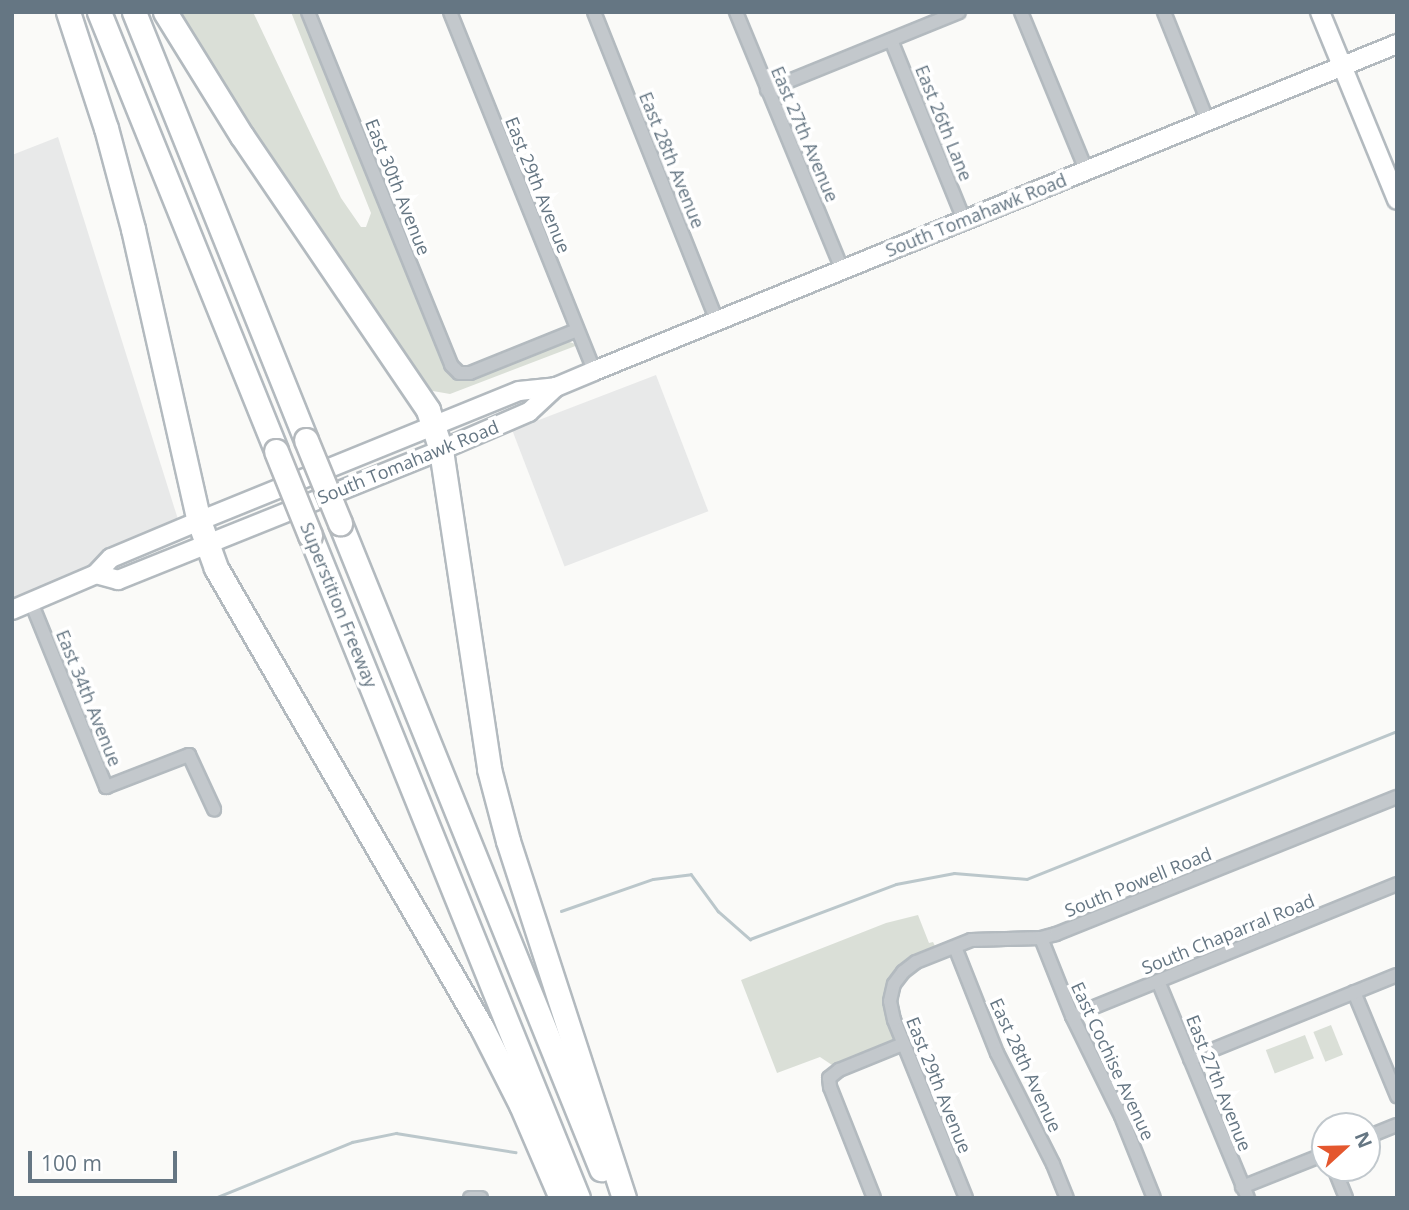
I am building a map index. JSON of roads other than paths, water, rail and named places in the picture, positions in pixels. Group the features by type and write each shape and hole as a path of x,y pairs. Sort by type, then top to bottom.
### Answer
{"highway":[{"path":"68,12 106,128 133,230 206,544 216,568 482,1028 521,1105 561,1198"},
{"name":"Superstition Freeway","path":"99,12 578,1198"},
{"name":"Superstition Freeway","path":"134,12 612,1198"},
{"path":"165,12 242,136 428,410 441,450 489,769 508,841 625,1198"}],"main road":[{"path":"1320,12 1397,200"},
{"name":"South Tomahawk Road","path":"12,610 96,573 111,558 199,521 519,391 556,387 1397,44"},
{"name":"South Tomahawk Road","path":"96,573 118,580 441,450 529,412 556,387"}],"street":[{"name":"East 30th Avenue","path":"309,12 451,365 459,373 470,373 577,330"},
{"name":"East 29th Avenue","path":"450,12 594,371"},
{"name":"East 28th Avenue","path":"594,12 717,321"},
{"name":"East 27th Avenue","path":"736,12 842,269"},
{"path":"767,90 959,12"},
{"path":"1021,12 1086,170"},
{"path":"1164,12 1208,122"},
{"name":"East 26th Lane","path":"891,40 964,220"},
{"name":"East 34th Avenue","path":"31,602 106,787 189,755 214,809"},
{"name":"South Powell Road","path":"894,984 902,972 916,962 955,947 986,938 1041,938 1397,797"},
{"name":"South Chaparral Road","path":"1072,1016 1397,884"},
{"name":"East Cochise Avenue","path":"1041,938 1072,1016 1121,1116 1154,1198"},
{"name":"East 28th Avenue","path":"955,947 997,1053 1053,1164 1067,1198"},
{"path":"1190,1059 1397,975"},
{"name":"East 27th Avenue","path":"1158,981 1245,1192"},
{"name":"East 29th Avenue","path":"894,984 890,1001 903,1044 965,1198"},
{"path":"1354,992 1395,1087"},
{"path":"874,1198 830,1087 830,1078 839,1070 903,1044"},
{"path":"1245,1192 1311,1161"},
{"path":"470,1198 481,1198"}],"waterway":[{"path":"561,911 653,879 691,874 718,911 750,939 896,884 954,873 1027,879 1397,731"},
{"path":"215,1198 352,1142 396,1133 515,1152"}]}
